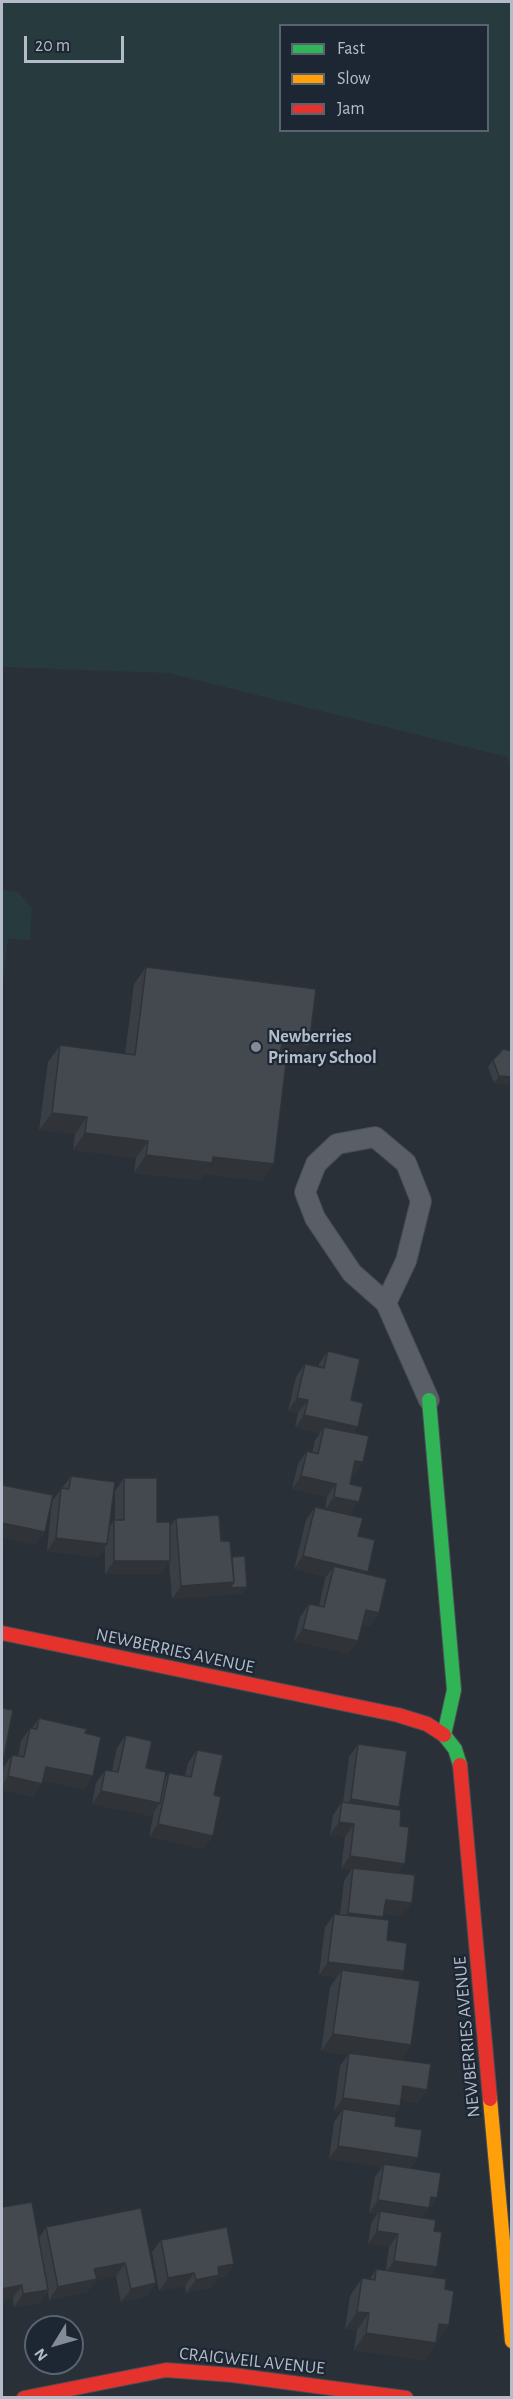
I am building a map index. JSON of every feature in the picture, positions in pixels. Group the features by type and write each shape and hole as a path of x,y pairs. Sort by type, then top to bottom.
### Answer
{"street":[{"path":"429,1400 454,1690 444,1735"},
{"name":"NEWBERRIES AVENUE","path":"2,1633 398,1715 427,1724 444,1735 455,1749 460,1766 512,2341"},
{"name":"CRAIGWEIL AVENUE","path":"24,2397 166,2370 232,2375 406,2397"}],"lane":[{"path":"386,1303 406,1261 421,1201 406,1163 375,1137 337,1144 316,1164 305,1192 315,1218 352,1273 386,1303 429,1400"}],"green space":[{"path":"2,2 511,2 511,770 507,757 168,673 2,667"},
{"path":"2,890 18,892 32,908 30,940 8,939 2,989"}],"building":[{"path":"146,967 316,989 309,1046 282,1043 279,1063 286,1063 274,1164 213,1157 212,1163 146,1155 148,1141 85,1133 87,1117 52,1113 60,1045 135,1055"},
{"path":"503,1049 512,1051 512,1077 499,1076 493,1060"},
{"path":"328,1351 360,1359 351,1400 363,1403 358,1427 304,1415 308,1400 297,1398 305,1364 324,1368"},
{"path":"324,1427 369,1436 363,1462 355,1461 350,1484 363,1487 359,1502 334,1497 336,1484 301,1476 307,1451 318,1454"},
{"path":"71,1476 115,1482 107,1544 56,1538 61,1488 69,1489"},
{"path":"124,1478 157,1478 157,1522 170,1522 170,1561 114,1561 114,1520 124,1520"},
{"path":"2,1485 53,1495 45,1532 2,1523"},
{"path":"315,1507 363,1518 358,1536 375,1540 368,1572 303,1556"},
{"path":"219,1515 221,1541 230,1541 234,1582 181,1586 176,1518"},
{"path":"245,1556 247,1587 230,1588 234,1582 232,1557"},
{"path":"334,1566 387,1579 379,1613 366,1610 358,1641 303,1629 309,1604 324,1607"},
{"path":"2,1708 13,1710 2,1767"},
{"path":"39,1718 87,1729 85,1733 101,1737 93,1776 46,1767 42,1784 8,1776 12,1755 24,1757 30,1728 37,1729"},
{"path":"126,1735 152,1741 146,1768 166,1772 160,1803 101,1791 105,1770 118,1772"},
{"path":"358,1744 407,1751 399,1807 351,1799"},
{"path":"197,1750 223,1755 214,1795 221,1797 213,1836 158,1824 169,1773 191,1777"},
{"path":"342,1802 401,1810 400,1826 409,1827 405,1864 350,1856 354,1824 339,1822"},
{"path":"353,1868 415,1875 412,1903 386,1900 383,1917 348,1913"},
{"path":"334,1914 389,1920 387,1940 407,1943 404,1971 328,1962"},
{"path":"342,1970 420,1981 411,2045 333,2034"},
{"path":"349,2053 431,2064 427,2090 403,2086 400,2106 343,2098"},
{"path":"343,2109 396,2117 395,2126 422,2130 418,2158 338,2146"},
{"path":"384,2164 441,2173 437,2198 431,2197 429,2208 378,2200"},
{"path":"32,2202 48,2290 23,2294 22,2285 2,2289 2,2207"},
{"path":"141,2208 156,2283 131,2289 125,2263 94,2269 97,2279 58,2287 46,2227"},
{"path":"380,2211 436,2220 434,2231 442,2232 437,2267 394,2261 398,2234 377,2231"},
{"path":"227,2227 234,2264 218,2267 219,2275 196,2280 194,2273 168,2278 161,2240"},
{"path":"376,2269 446,2279 445,2289 454,2291 449,2325 439,2324 436,2343 366,2333 369,2313 357,2312 362,2278 375,2280"}],"traffic: fast":[{"path":"429,1400 454,1690 444,1735 455,1749 460,1765"}],"traffic: slow":[{"path":"490,2099 512,2341"}],"traffic: jam":[{"path":"2,1633 398,1715 427,1724 444,1735"},
{"path":"460,1765 490,2099"},
{"path":"24,2398 166,2370 232,2375 406,2398"}],"place":[{"name":"Newberries Primary School","path":"256,1047"}]}
